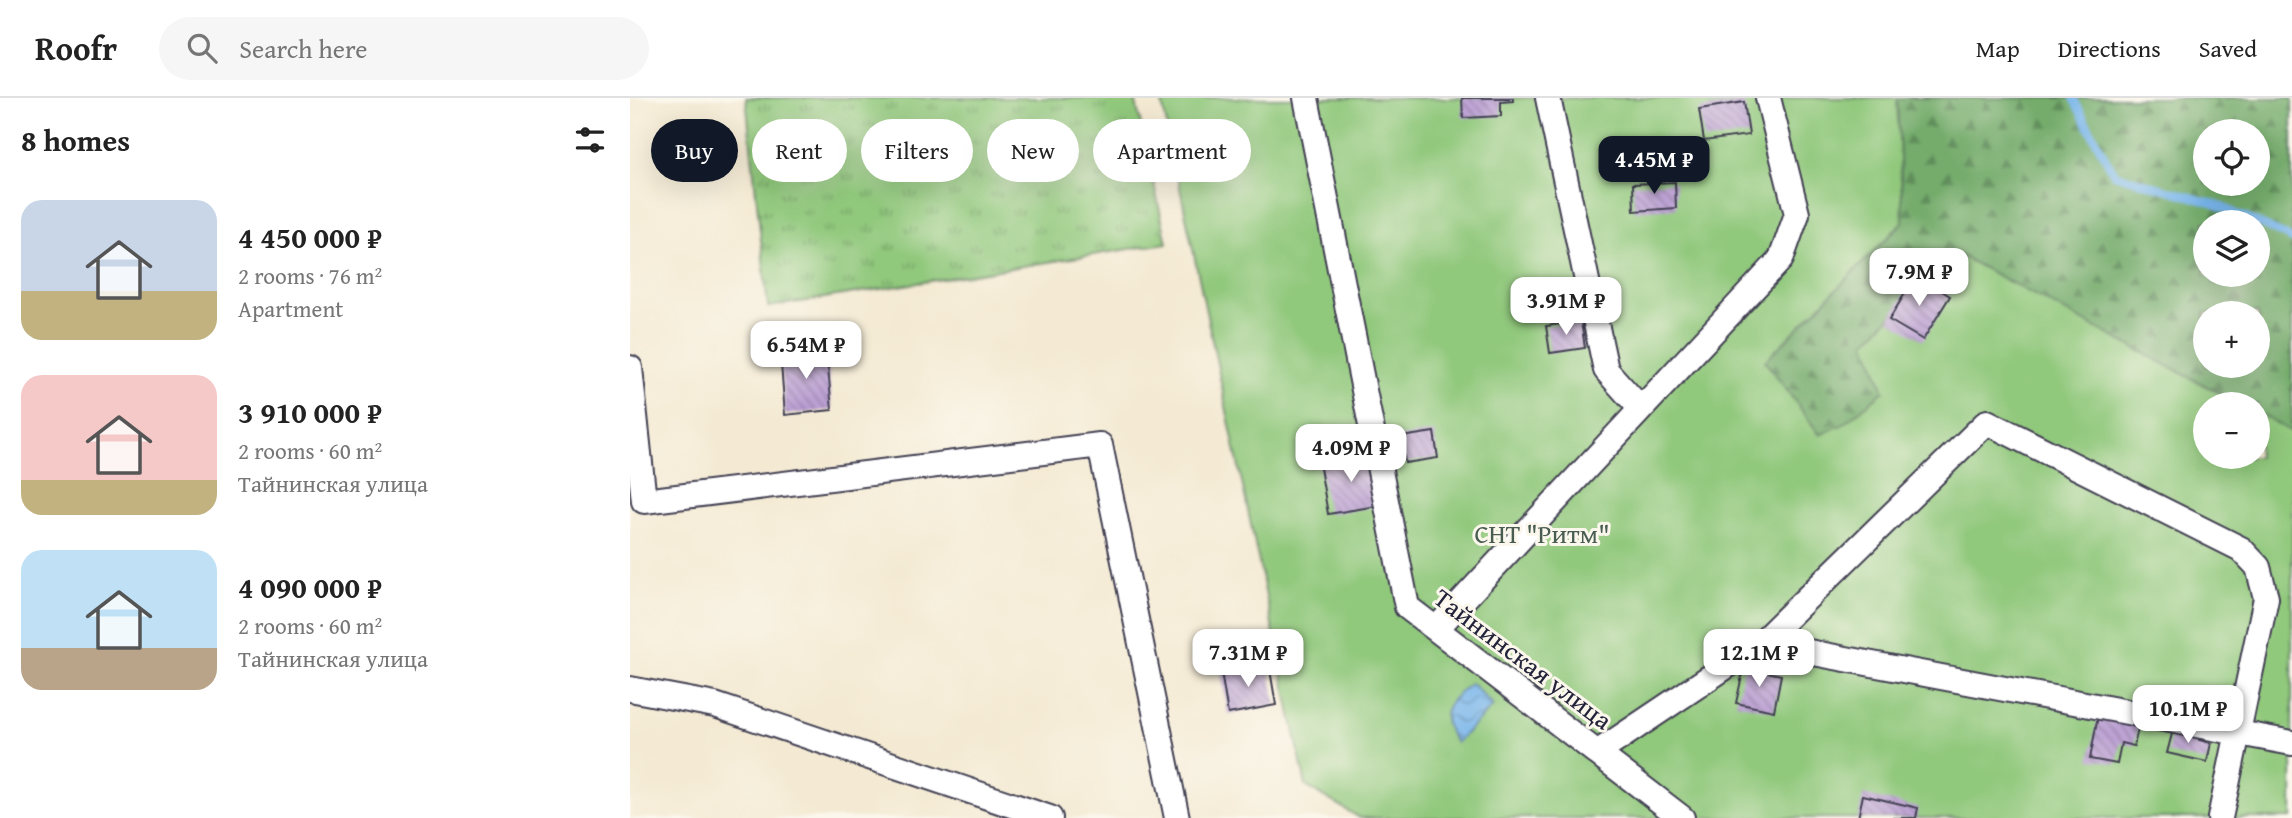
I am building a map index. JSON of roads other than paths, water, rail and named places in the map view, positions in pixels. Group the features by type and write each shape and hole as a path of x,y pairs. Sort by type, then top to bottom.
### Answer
{"street":[{"name":"Тайнинская улица","path":"1306,98 1407,607 1682,818"},
{"path":"1548,98 1606,370 1641,409"},
{"path":"1436,629 1781,259 1797,214 1768,98"},
{"path":"630,368 645,501 1100,445 1177,818"},
{"path":"1597,753 1761,643 1987,422 2241,549 2258,566 2266,598 2220,818"},
{"path":"1761,643 2292,743"},
{"path":"630,689 715,705 1050,818"}],"water":[{"path":"1471,683 1493,706 1456,743 1446,724 1446,710 1455,697"}],"waterway":[{"path":"2073,98 2114,174 2228,210"},
{"path":"2270,229 2292,239"}],"park label":[{"name":"СНТ \"Ритм\"","path":"1542,534"}]}
